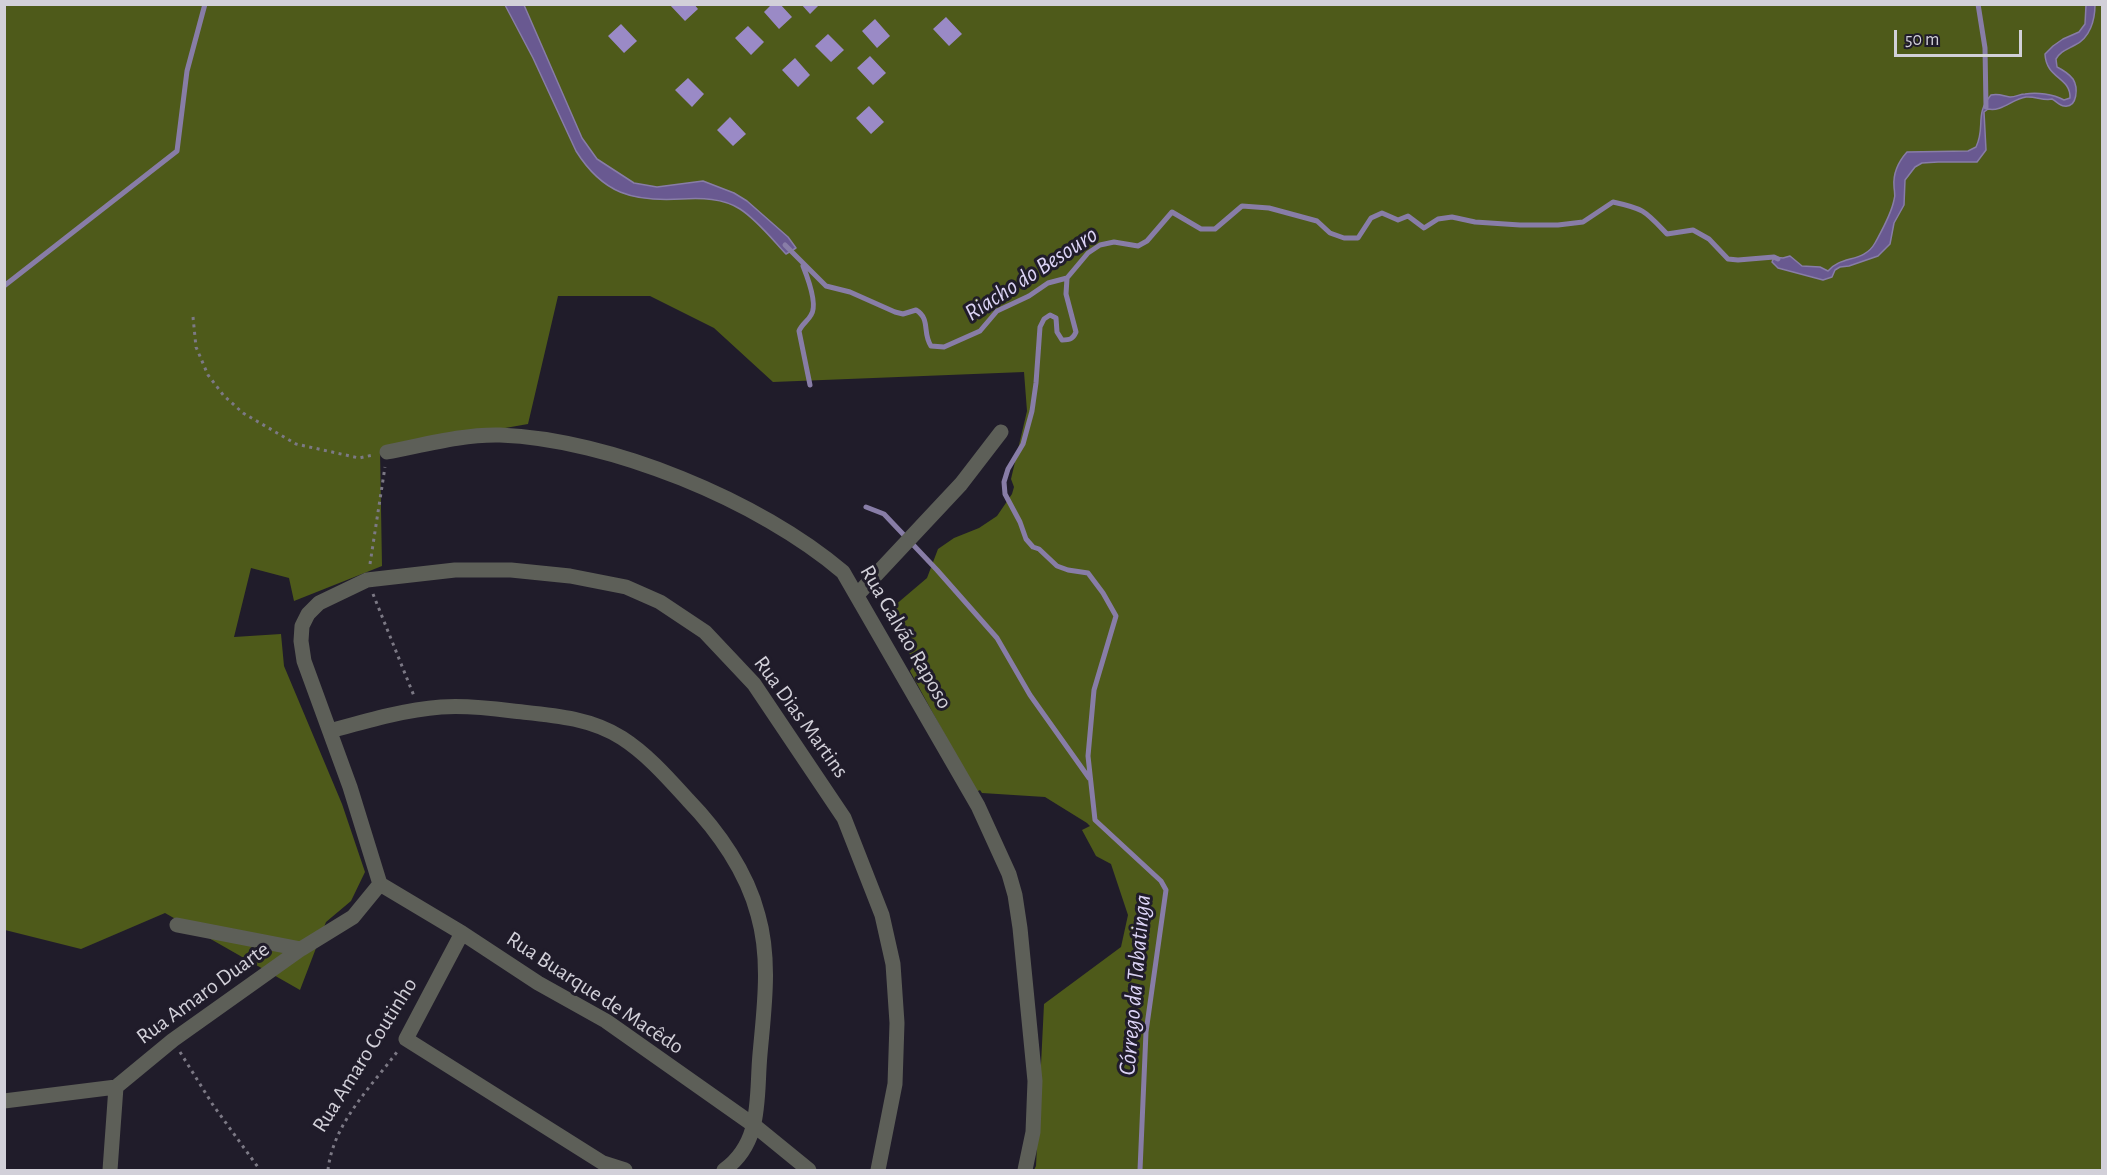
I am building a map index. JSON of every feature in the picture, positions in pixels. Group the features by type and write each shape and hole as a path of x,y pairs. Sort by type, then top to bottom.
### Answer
{"street":[{"path":"857,595 961,484 1000,432"},
{"name":"Rua Galvão Raposo","path":"387,452 470,437 498,435 592,449 715,493 782,528 843,572 978,806 1001,854 1015,895 1022,938 1035,1082 1033,1132 1024,1170"},
{"name":"Rua Dias Martins","path":"380,884 350,788 304,661 302,626 308,614 320,603 368,580 455,570 511,570 570,576 626,587 660,602 705,632 754,684 844,818 882,915 893,964 897,1023 895,1084 878,1170"},
{"path":"330,732 443,706 557,716 601,727 622,738 644,755 695,806 718,836 749,888 762,934 765,999 755,1126 740,1156 724,1170"},
{"name":"Rua Buarque de Macêdo","path":"380,884 462,933 538,983 606,1021 755,1126 809,1170"},
{"name":"Rua Amaro Duarte","path":"116,1087 173,1040 301,949 353,917 380,884"},
{"path":"177,925 301,949"},
{"name":"Rua Amaro Coutinho","path":"406,1039 462,933"},
{"path":"406,1039 603,1163 625,1170"},
{"path":"4,1101 116,1087 110,1170"}],"path":[{"path":"194,316 196,347 208,375 224,396 243,413 296,444 358,459 387,452 368,580 419,710"},
{"name":"Rua Amaro Coutinho","path":"328,1170 330,1156 345,1122 406,1039"},
{"path":"173,1040 213,1105 260,1170"}],"green space":[{"path":"4,5 2102,5 2102,1170 1034,1170 1044,1004 1121,947 1128,915 1111,864 1096,856 1082,830 1090,826 1087,823 1045,797 982,793 980,790 976,792 910,671 915,664 887,612 927,578 938,549 997,516 1012,494 1014,487 1011,479 1027,411 1024,372 773,382 714,328 650,296 558,296 528,424 380,450 382,566 294,601 289,578 251,568 234,637 281,634 284,666 342,804 365,872 351,901 326,922 300,990 165,913 81,949 5,930"}],"shaded area":[{"path":"505,5 524,5 582,138 597,159 634,183 657,187 703,181 734,193 747,201 788,237 796,248 786,254 764,230 733,205 704,199 664,200 634,196 608,186 597,177 576,151 533,58"},
{"path":"2086,5 2095,5 2093,22 2088,33 2080,42 2062,52 2056,59 2057,67 2070,75 2075,83 2076,96 2072,104 2062,106 2052,99 2026,97 1984,112 1986,150 1977,162 1922,163 1915,167 1905,180 1904,205 1894,223 1890,244 1878,256 1840,267 1835,270 1832,277 1823,280 1778,268 1772,262 1774,257 1790,256 1802,266 1820,267 1828,271 1839,263 1865,254 1875,243 1891,211 1895,196 1896,172 1907,152 1968,151 1976,147 1979,140 1981,115 1991,95 1999,94 2010,97 2040,93 2064,100 2070,98 2067,86 2049,68 2045,54 2063,39 2079,32 2085,24"}],"building":[{"path":"669,4 694,4 698,9 685,21"},
{"path":"772,4 780,4 792,17 779,29 764,12"},
{"path":"801,4 820,4 810,14"},
{"path":"946,17 962,34 949,46 933,29"},
{"path":"875,19 890,36 877,48 862,31"},
{"path":"621,24 637,41 624,53 608,36"},
{"path":"748,26 764,42 751,55 735,38"},
{"path":"828,34 844,50 831,62 815,46"},
{"path":"870,56 886,73 873,85 857,68"},
{"path":"795,58 810,75 798,87 782,70"},
{"path":"688,78 704,94 692,107 675,90"},
{"path":"869,106 884,122 871,134 856,118"},
{"path":"730,117 746,134 733,146 717,130"}],"waterway":[{"path":"4,286 177,151 187,71 205,4"},
{"path":"1978,4 1985,48 1986,107"},
{"name":"Riacho do Besouro","path":"785,245 826,286 850,292 895,312 903,314 916,310 925,322 931,346 944,347 980,331 997,311 1029,296 1048,283 1067,278 1088,253 1100,245 1114,242 1138,246 1147,241 1172,212 1201,229 1215,229 1242,206 1269,208 1317,221 1330,233 1344,238 1358,238 1371,218 1382,213 1398,220 1408,216 1424,228 1438,219 1452,217 1475,222 1558,225 1583,222 1613,202 1644,212 1667,234 1693,230 1709,239 1728,259 1774,257 1778,259"},
{"path":"803,266 811,290 813,310 799,331 810,385"},
{"name":"Córrego da Tabatinga","path":"1067,278 1066,294 1076,332 1071,339 1062,340 1057,332 1056,318 1050,315 1044,319 1040,327 1032,411 1023,444 1008,469 1004,482 1005,494 1026,539 1057,566 1088,573 1116,616 1094,690 1088,756 1095,820 1161,881 1166,890 1146,1032 1140,1170"},
{"path":"866,507 884,514 997,638 1030,695 1089,778"}]}
